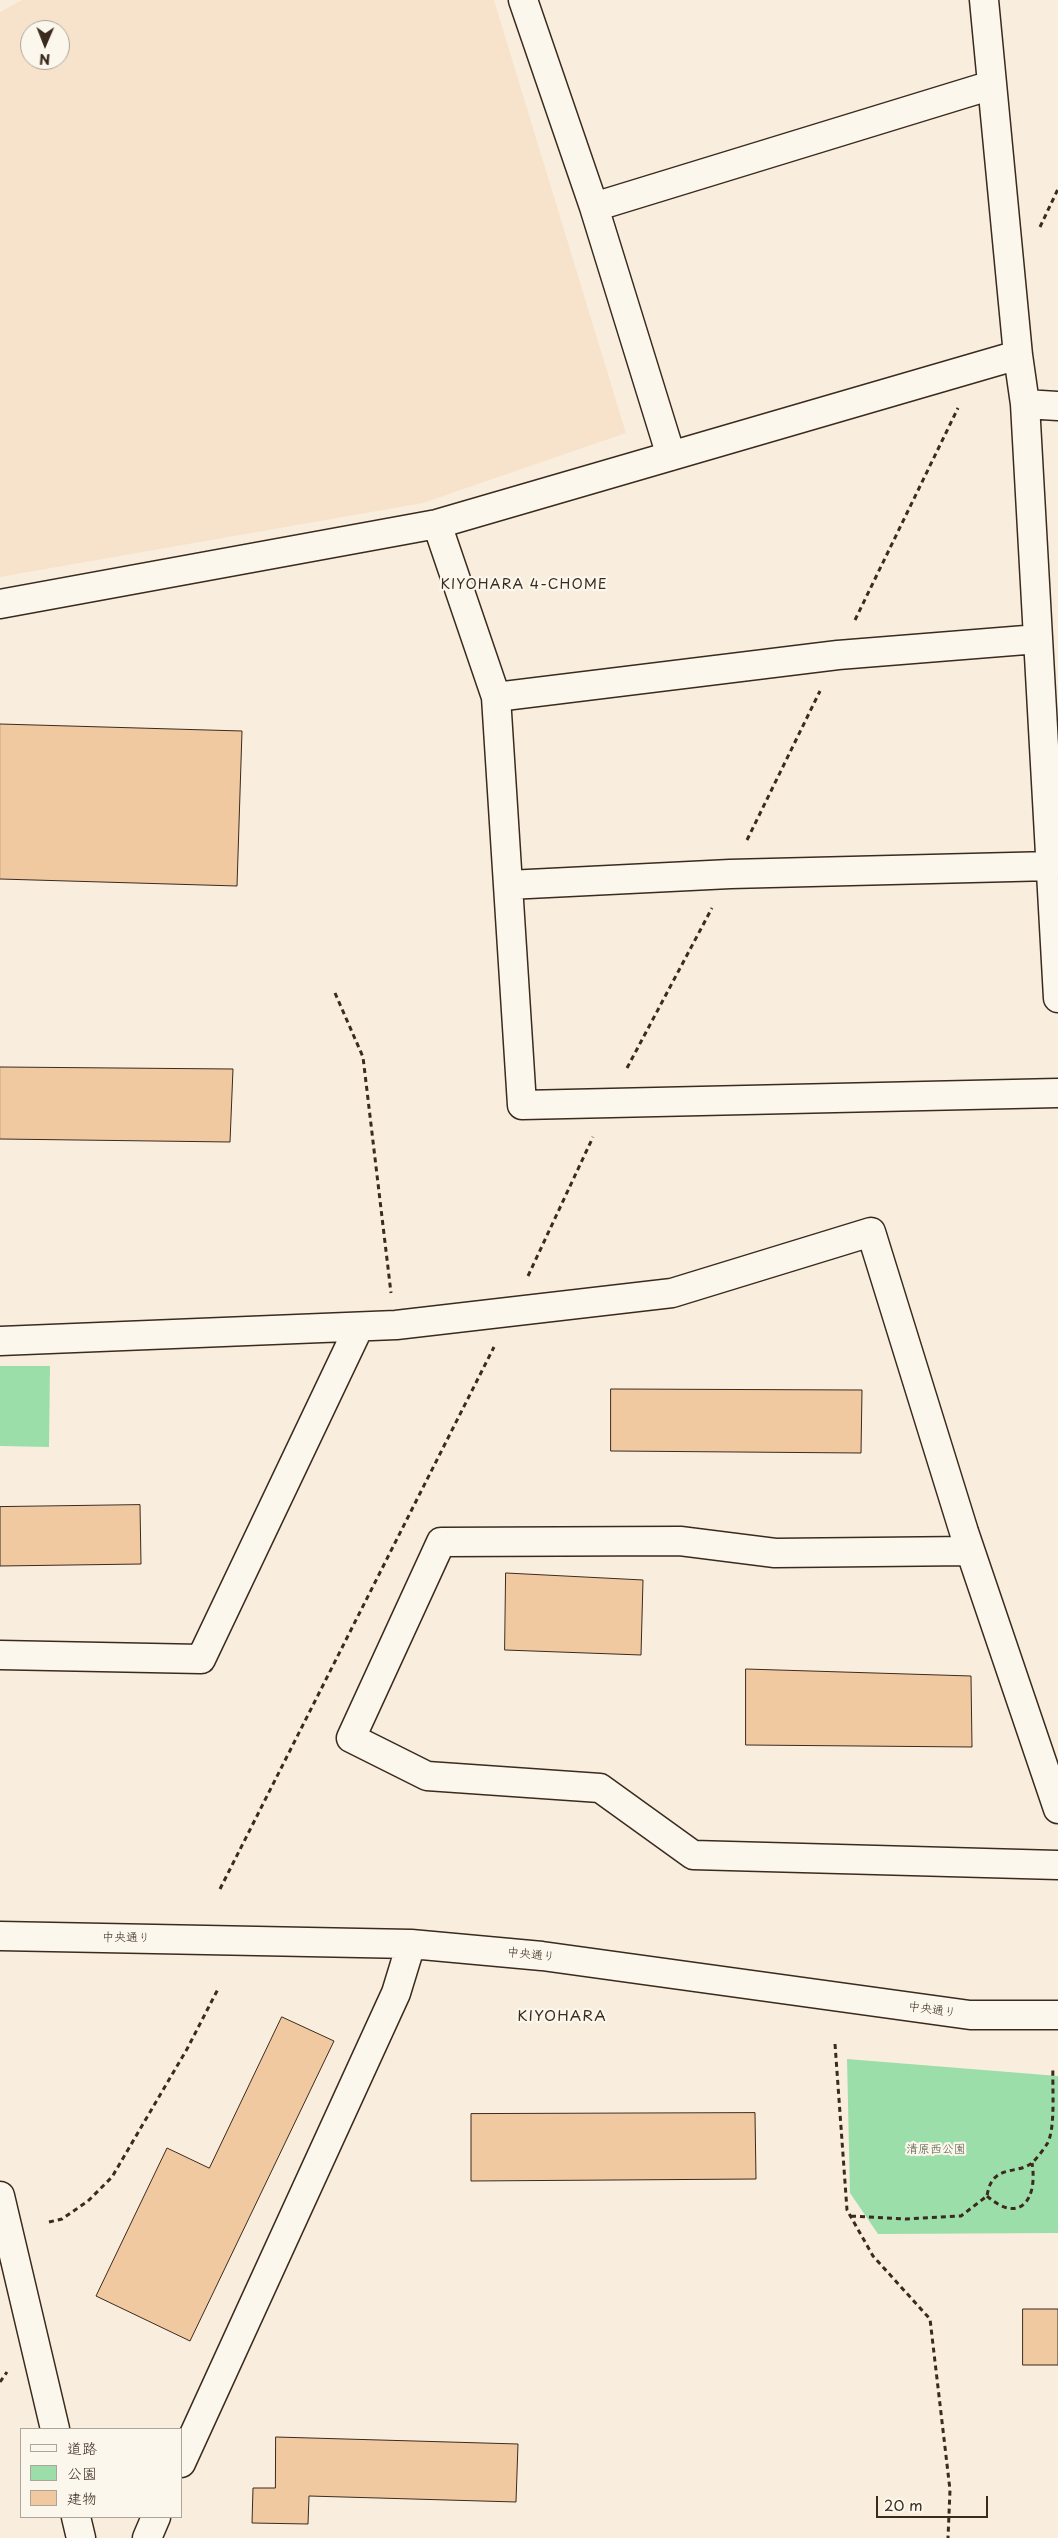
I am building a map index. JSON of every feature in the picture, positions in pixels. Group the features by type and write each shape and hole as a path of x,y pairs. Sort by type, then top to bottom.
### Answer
{"street":[{"path":"523,0 594,207 671,456"},
{"path":"984,0 1018,355 1025,404 1058,998"},
{"path":"594,207 992,85"},
{"path":"0,604 437,524 1018,355"},
{"path":"1025,404 1058,406"},
{"path":"437,524 496,697 522,1105 1058,1093"},
{"path":"496,697 838,655 1038,639"},
{"path":"508,885 730,874 1052,866"},
{"path":"0,1341 396,1325 672,1293 871,1232 970,1551 1058,1809"},
{"path":"0,1655 202,1659 360,1327"},
{"path":"970,1551 775,1553 680,1540 441,1542 351,1738 428,1776 600,1788 693,1855 1058,1865"},
{"name":"中央通り","path":"0,1936 411,1944 542,1956 970,2015 1058,2015"},
{"path":"182,2461 396,1992 411,1944"},
{"path":"0,2196 55,2428"},
{"path":"76,2518 81,2538"},
{"path":"147,2538 156,2518"}],"path":[{"path":"1037,234 1058,189"},
{"path":"220,1889 511,1312 609,1102 730,874 978,366"},
{"path":"335,993 363,1057 396,1325"},
{"path":"49,2222 62,2219 88,2201 112,2177 187,2050 218,1989"},
{"path":"835,2044 847,2210 872,2256 930,2319 950,2490 948,2538"},
{"path":"850,2216 906,2219 961,2216 987,2196 988,2186 1000,2173 1032,2163 1048,2143 1051,2130 1053,2067"},
{"path":"987,2196 997,2205 1008,2209 1021,2206 1032,2195 1034,2176 1032,2163"}],"shaded area":[{"path":"22,0 494,0 626,433 423,503 0,577 0,12"}],"green space":[{"path":"0,1366 50,1366 49,1447 0,1446"},
{"name":"清原西公園","path":"847,2059 1058,2076 1058,2233 878,2234 850,2193"}],"building":[{"path":"0,724 242,731 237,886 0,879"},
{"path":"0,1067 233,1069 230,1142 0,1139"},
{"path":"611,1389 862,1390 861,1453 611,1451"},
{"path":"140,1505 141,1564 0,1566 0,1507"},
{"path":"506,1573 643,1580 641,1655 505,1650"},
{"path":"746,1669 971,1676 972,1747 746,1745"},
{"path":"282,2017 334,2041 190,2341 96,2296 167,2148 209,2168"},
{"path":"755,2113 756,2179 471,2181 471,2114"},
{"path":"1023,2309 1058,2309 1058,2365 1023,2365"},
{"path":"276,2437 518,2444 516,2502 309,2496 308,2524 252,2523 253,2488 275,2488"}],"district":[{"name":"KIYOHARA 4-CHOME","path":"524,585"},
{"name":"KIYOHARA","path":"562,2017"}]}
